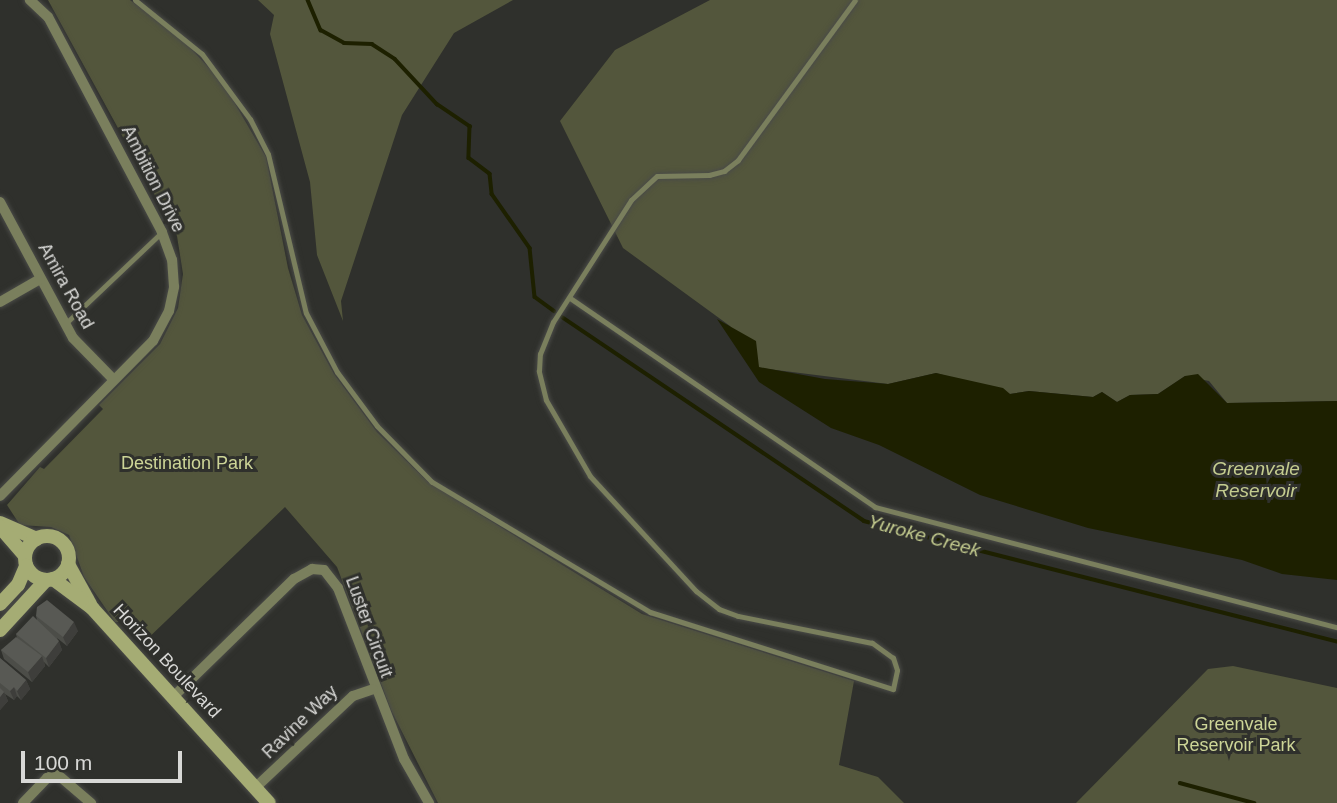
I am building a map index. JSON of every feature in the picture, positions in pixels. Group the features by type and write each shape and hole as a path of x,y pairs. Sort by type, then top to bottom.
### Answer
{"street":[{"name":"Ambition Drive","path":"0,496 153,341 169,311 174,273 162,232 48,17 30,0"},
{"name":"Amira Road","path":"0,202 77,344 113,379"},
{"path":"0,302 40,279"},
{"path":"0,525 37,539 58,539 67,550 68,564 0,630"},
{"path":"0,525 26,561 33,576 50,580"},
{"path":"0,604 18,585 37,539"},
{"name":"Horizon Boulevard","path":"68,564 92,608"},
{"name":"Luster Circuit","path":"174,696 294,579 317,568 329,573 338,588 373,688 404,760 429,803"},
{"name":"Horizon Boulevard","path":"50,580 92,608 269,803"},
{"name":"Ravine Way","path":"256,787 353,695 373,688"},
{"path":"23,803 50,776 68,780 91,803"}],"lane":[{"path":"135,0 202,54 250,119 268,154 306,313 337,372 377,426 432,482 650,612 893,689 897,670 893,658 872,643 738,616 708,602 613,503 565,439 542,387 539,371 544,338 618,219 644,186 657,176 724,172 738,160 855,0"},
{"path":"65,324 162,232"},
{"path":"570,298 875,507 1337,627"}],"green space":[{"name":"Destination Park","path":"48,0 130,0 183,40 223,83 266,157 288,268 302,315 334,374 377,432 429,483 642,614 854,681 839,765 878,777 904,803 438,803 391,710 337,567 285,507 142,644 120,622 115,622 84,577 69,535 51,527 20,525 7,505 40,467 44,469 103,409 99,405 160,344 178,308 183,274 177,236"},
{"path":"258,0 513,0 454,33 402,115 341,301 343,321 317,255 310,182 270,34 274,15"},
{"path":"710,0 1337,0 1337,401 1227,403 1209,381 1185,376 1158,394 1130,395 1117,402 1102,392 1093,397 1029,391 1010,394 936,373 888,384 759,368 730,326 623,248 560,121 615,50"},
{"name":"Greenvale Reservoir Park","path":"1233,666 1337,688 1337,803 1076,803 1208,669"}],"water":[{"name":"Greenvale Reservoir","path":"717,319 756,341 759,367 825,379 888,384 936,373 1003,388 1010,394 1029,391 1093,397 1102,392 1117,402 1130,395 1158,394 1185,376 1198,374 1227,403 1337,401 1337,580 1282,574 1242,560 1088,528 980,495 879,445 831,428 759,382"}],"building":[{"path":"47,600 74,622 63,637 36,616 37,607"},
{"path":"33,616 59,641 46,658 16,634"},
{"path":"16,637 42,656 28,672 1,650"},
{"path":"0,658 26,680 17,691 14,687 10,691 0,683"}],"waterway":[{"path":"308,0 321,30 344,43 372,44 395,59 437,104 470,126 469,158 490,174 492,194 530,248 535,297 554,311"},
{"name":"Yuroke Creek","path":"562,317 864,521 1337,642"},
{"path":"1180,783 1254,803"}]}
